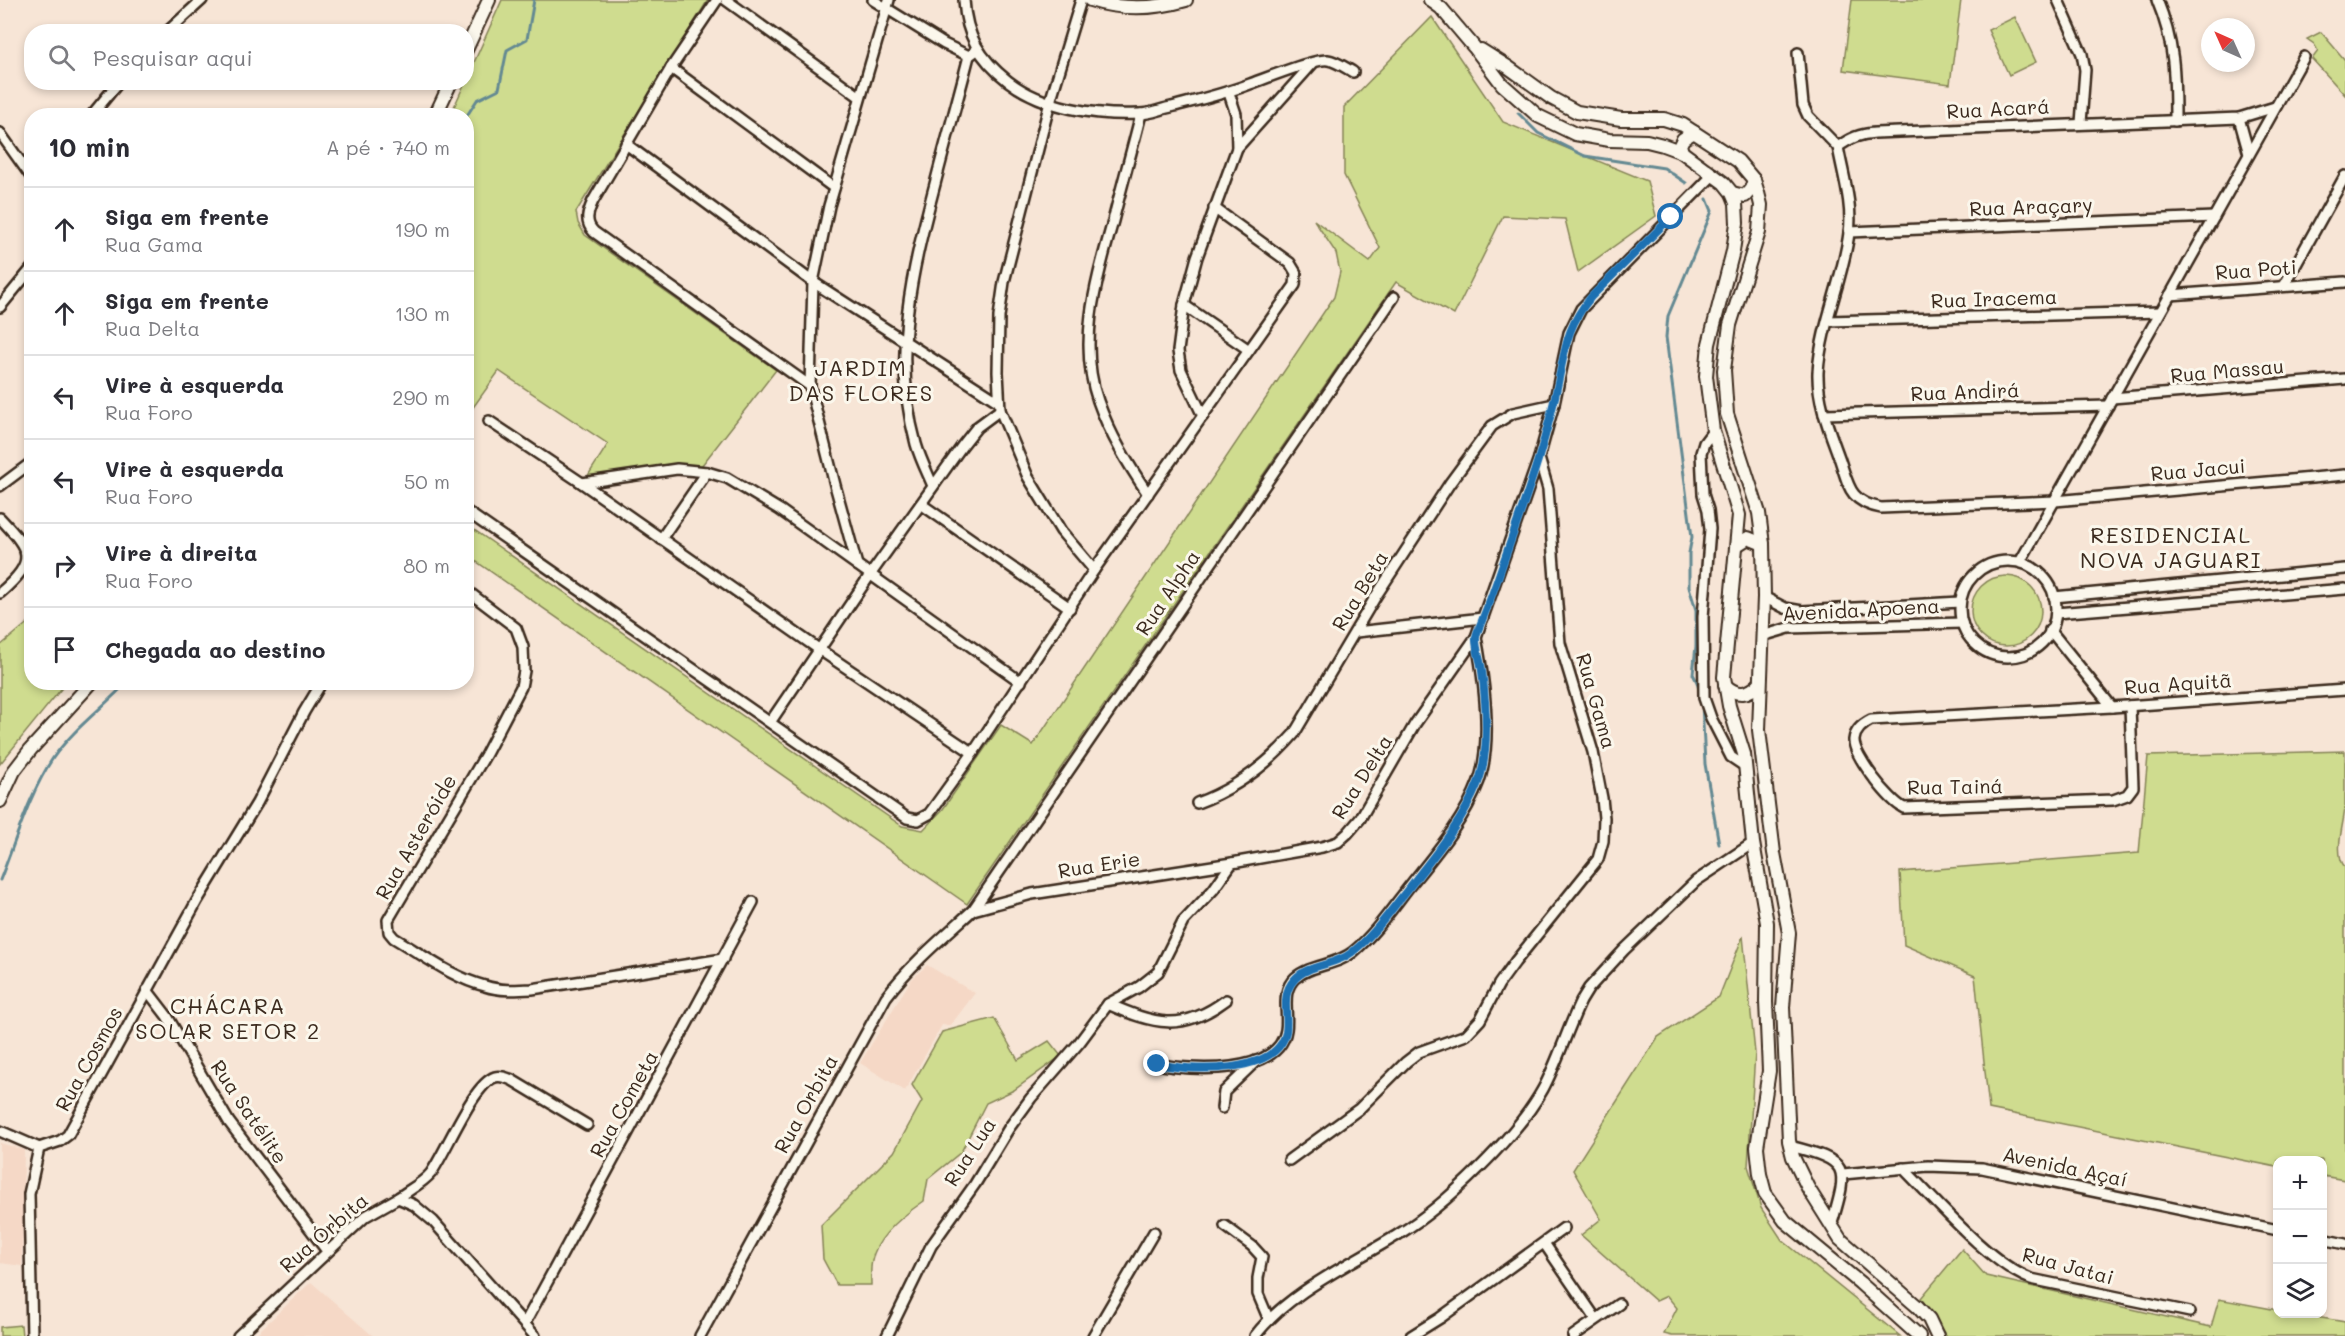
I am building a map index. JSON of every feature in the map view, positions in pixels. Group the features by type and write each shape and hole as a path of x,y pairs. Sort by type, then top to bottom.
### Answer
{"main road":[{"path":"474,33 489,0"},
{"path":"1090,0 1119,6 1139,7 1166,5 1186,0"},
{"path":"1139,7 1153,0"},
{"path":"1430,0 1441,8 1474,46 1502,84 1538,116 1575,134 1609,140 1647,141 1682,152 1714,174 1732,193 1736,203 1737,223 1733,251 1709,344 1706,376 1713,431 1738,509 1725,685 1746,767 1753,843 1767,923 1766,1002 1769,1071 1757,1155 1765,1193 1785,1221 1919,1336"},
{"path":"1474,46 1551,98 1577,112 1621,120 1664,119 1683,125 1731,154 1754,180 1761,205 1759,232 1730,325 1724,370 1727,414 1759,513 1763,544 1764,597 1759,730 1774,853 1789,939 1783,1007 1790,1146 1808,1188 1840,1239 1918,1307 1929,1319 1937,1336"},
{"path":"439,108 447,90"},
{"path":"1682,152 1680,145 1683,139 1694,132"},
{"path":"1732,193 1745,196 1754,180"},
{"path":"1737,545 1748,538 1763,544"},
{"path":"1725,685 1732,692 1740,693 1751,691 1760,683"},
{"path":"0,801 14,771 85,690"},
{"path":"1767,923 1787,920"},
{"path":"1785,1221 1799,1224 1824,1245 1835,1247 1839,1244 1840,1239"}],"street":[{"path":"176,24 202,0"},
{"path":"717,0 671,69 626,144 588,212 588,224 590,228 810,386"},
{"path":"726,0 860,97"},
{"path":"873,0 888,5 944,44 973,53 1015,86 1050,102 1090,111 1141,114 1229,93 1282,72 1328,59 1353,72"},
{"path":"933,486 916,445 909,410 905,340 907,302 918,248 973,53 964,0"},
{"path":"1081,0 1050,102 1004,282 998,344 1000,406 1034,486 1060,531 1094,570"},
{"path":"2058,0 2082,54 2085,70 2081,123"},
{"path":"2157,0 2172,41 2175,121"},
{"path":"857,565 810,386 813,282 822,233 834,188 888,5"},
{"path":"1798,53 1803,105 1808,116 1838,147 1849,206 1849,232 1818,372 1824,414 1850,489 1857,500 1866,506 1881,508 2055,501"},
{"path":"2020,562 2304,57"},
{"path":"1203,416 1181,370 1178,351 1184,305 1197,257 1237,148 1312,63"},
{"path":"671,69 834,188"},
{"path":"97,108 112,90"},
{"path":"1229,93 1236,114 1237,148"},
{"name":"Rua Acará","path":"1838,147 1862,134 2239,118 2275,107"},
{"path":"1141,114 1098,275 1089,329 1093,381 1098,400 1116,444 1148,494"},
{"path":"2239,118 2249,154"},
{"path":"0,133 24,167"},
{"path":"626,144 813,282 905,340 1000,406"},
{"path":"1539,458 1554,404 1569,333 1581,309 1714,174"},
{"path":"2284,286 2345,176"},
{"path":"474,517 913,820 918,820 929,814 973,753 1094,570 1295,285 1296,273 1284,259 1215,208"},
{"name":"Rua Araçary","path":"1849,232 2214,217"},
{"path":"0,307 24,278"},
{"name":"Rua Poti","path":"2170,295 2345,282"},
{"name":"Rua Alpha","path":"973,910 1394,297"},
{"path":"1184,305 1249,350"},
{"name":"Rua Iracema","path":"1828,321 2160,312"},
{"name":"Rua Massau","path":"2110,402 2345,379"},
{"name":"Rua Andirá","path":"1824,414 2110,402"},
{"name":"Rua Beta","path":"1197,803 1218,796 1279,752 1294,734 1376,596 1450,483 1492,426 1513,413 1554,404"},
{"path":"771,721 933,486 977,427 1000,406"},
{"path":"489,421 973,753"},
{"path":"1713,431 1704,443 1701,453 1703,494 1710,529 1703,617 1704,698 1711,718 1731,757 1746,767"},
{"name":"Rua Delta","path":"1232,863 1338,842 1360,819 1415,724 1476,637 1539,458"},
{"name":"Rua Gama","path":"1289,1160 1359,1109 1419,1052 1466,1035 1480,1020 1499,984 1515,962 1598,859 1603,842 1602,798 1593,752 1560,643 1548,489 1539,458"},
{"path":"0,486 24,468"},
{"path":"582,483 677,469 708,472 727,478 780,510 1021,682"},
{"path":"661,539 708,472"},
{"name":"Rua Jacui","path":"2055,501 2345,475"},
{"path":"921,504 1070,608"},
{"path":"0,518 20,539 24,549"},
{"path":"2020,562 2032,567 2050,585 2054,597 2056,613 2050,630 2042,642 2031,651 2018,656 2004,657 1978,646 1968,636 1962,623 1960,602 1964,589 1971,577 1994,563 2020,562"},
{"path":"0,592 22,570 24,565"},
{"path":"2054,597 2345,569"},
{"path":"2252,578 2253,597"},
{"path":"2056,613 2345,589"},
{"name":"Rua Asteróide","path":"474,596 516,628 524,647 521,687 491,744 388,920 389,932 394,938 471,981 486,987 511,990 532,989 723,959"},
{"name":"Avenida Apoena","path":"1764,597 1793,610 1960,602"},
{"path":"1356,632 1484,618"},
{"name":"Avenida Apoena","path":"1762,636 1790,628 1962,623"},
{"name":"Rua Aquitã","path":"2050,630 2112,707 2345,690"},
{"path":"1157,1064 1181,1069 1236,1066 1257,1060 1277,1049 1284,1039 1286,998 1292,982 1308,971 1350,954 1363,942 1459,822 1470,802 1483,765 1484,686 1476,637"},
{"name":"Rua Cosmos","path":"39,1148 60,1142 68,1135 197,902 257,803 317,690"},
{"name":"Rua Tainá","path":"2112,707 1871,720 1862,725 1856,733 1854,742 1856,752 1886,793 1904,808 2113,800 2127,795 2133,788 2130,706"},
{"path":"1255,1336 1269,1320 1304,1293 1401,1233 1430,1212 1468,1178 1534,1104 1544,1087 1577,1008 1589,988 1696,881 1753,843"},
{"path":"1108,1004 1151,979 1164,962 1183,922 1213,890 1232,863"},
{"name":"Rua Erie","path":"973,910 1005,900 1064,888 1232,863"},
{"name":"Rua Cometa","path":"525,1323 753,902"},
{"name":"Rua Orbita","path":"700,1336 886,997 902,976 973,910"},
{"name":"Rua Satélite","path":"147,990 167,1016 229,1122 327,1251"},
{"path":"1108,1004 1158,1023 1197,1017 1211,1012 1226,1000"},
{"name":"Rua Lua","path":"887,1336 931,1246 975,1184 1009,1128 1030,1098 1079,1042 1108,1004"},
{"path":"1222,1108 1222,1098 1227,1088 1257,1060"},
{"path":"398,1198 430,1174 466,1109 480,1089 495,1077 512,1080 586,1125"},
{"path":"0,1131 39,1148 29,1194 32,1336"},
{"path":"1790,1146 1829,1158 1840,1167 1843,1174 1832,1223"},
{"name":"Avenida Açaí","path":"1843,1174 1928,1166 1982,1168 2273,1229"},
{"name":"Rua Jatai","path":"1903,1168 1974,1238 2019,1275 2190,1312"},
{"name":"Rua Órbita","path":"238,1336 366,1216 398,1198 414,1205 433,1221 535,1336"},
{"path":"1225,1226 1252,1246 1262,1257 1258,1294 1269,1320"},
{"path":"1414,1335 1564,1228"},
{"path":"1094,1336 1154,1232"},
{"path":"2327,1240 2345,1244"},
{"path":"1544,1243 1596,1319"},
{"path":"1573,1336 1619,1304"}],"shaded area":[{"path":"927,965 975,993 950,1026 942,1025 905,1091 860,1063 911,980"},
{"path":"0,1143 24,1150 22,1266 0,1263"},
{"path":"311,1282 373,1336 254,1336"}],"green space":[{"path":"502,0 708,0 576,212 578,223 585,235 776,370 702,465 587,477 608,444 499,371 474,406 474,108 454,108 462,90 474,90 474,62"},
{"path":"1852,0 1961,0 1950,84 1843,70"},
{"path":"1432,17 1503,122 1647,181 1656,216 1578,272 1565,219 1503,216 1454,315 1396,282 967,904 474,560 474,530 902,826 923,830 943,809 1001,725 1033,745 1334,297 1340,272 1336,253 1314,220 1370,262 1380,248 1344,175 1344,107"},
{"path":"2015,17 2036,62 2009,75 1988,30"},
{"path":"2321,32 2345,60 2345,95 2312,59 2318,51 2307,39"},
{"path":"2006,576 2019,579 2031,586 2038,598 2041,611 2038,624 2031,636 2019,643 2006,646 1993,643 1981,636 1974,624 1971,611 1974,598 1981,586 1993,579"},
{"path":"24,626 24,690 60,690 0,764 0,646"},
{"path":"2345,751 2345,808 2339,847 2345,867 2345,1180 2327,1177 2327,1156 2273,1156 2273,1166 1989,1109 1975,976 1904,945 1900,872 2139,853 2148,756"},
{"path":"1743,936 1755,1053 1748,1166 1761,1208 1782,1240 1900,1336 1672,1336 1664,1334 1677,1308 1667,1296 1656,1301 1581,1235 1601,1219 1573,1170 1658,1037 1719,997"},
{"path":"994,1018 1018,1060 1049,1041 1061,1056 1014,1090 986,1103 961,1152 928,1179 924,1201 900,1219 879,1243 871,1264 871,1285 837,1285 823,1259 821,1225 894,1152 922,1101 912,1085 942,1032"},
{"path":"1962,1249 1986,1276 2211,1327 2219,1299 2273,1309 2273,1318 2322,1318 2345,1322 2345,1336 1946,1336 1921,1298"},
{"path":"21,1325 22,1336 0,1336 0,1327"}],"waterway":[{"path":"472,108 477,100 499,89 507,50 527,39 534,0"},
{"path":"1518,113 1538,133 1585,156 1664,168 1686,183"},
{"path":"1700,694 1693,674 1696,610 1689,587 1689,553 1692,537 1666,337 1668,316 1712,211 1707,199"},
{"path":"0,880 44,772 61,747 119,690"},
{"path":"1702,703 1705,764 1719,844"}],"district":[{"name":"JARDIM DAS FLORES","path":"861,380"},
{"name":"RESIDENCIAL NOVA JAGUARI","path":"2171,548"},
{"name":"CHÁCARA SOLAR SETOR 2","path":"228,1018"}],"route":[{"path":"1157,1064 1181,1069 1236,1066 1267,1056 1277,1049 1286,1032 1285,1003 1288,991 1296,977 1335,962 1350,954 1363,942 1459,822 1479,781 1483,765 1484,686 1476,637 1539,458 1572,324 1591,297 1671,217"}]}
